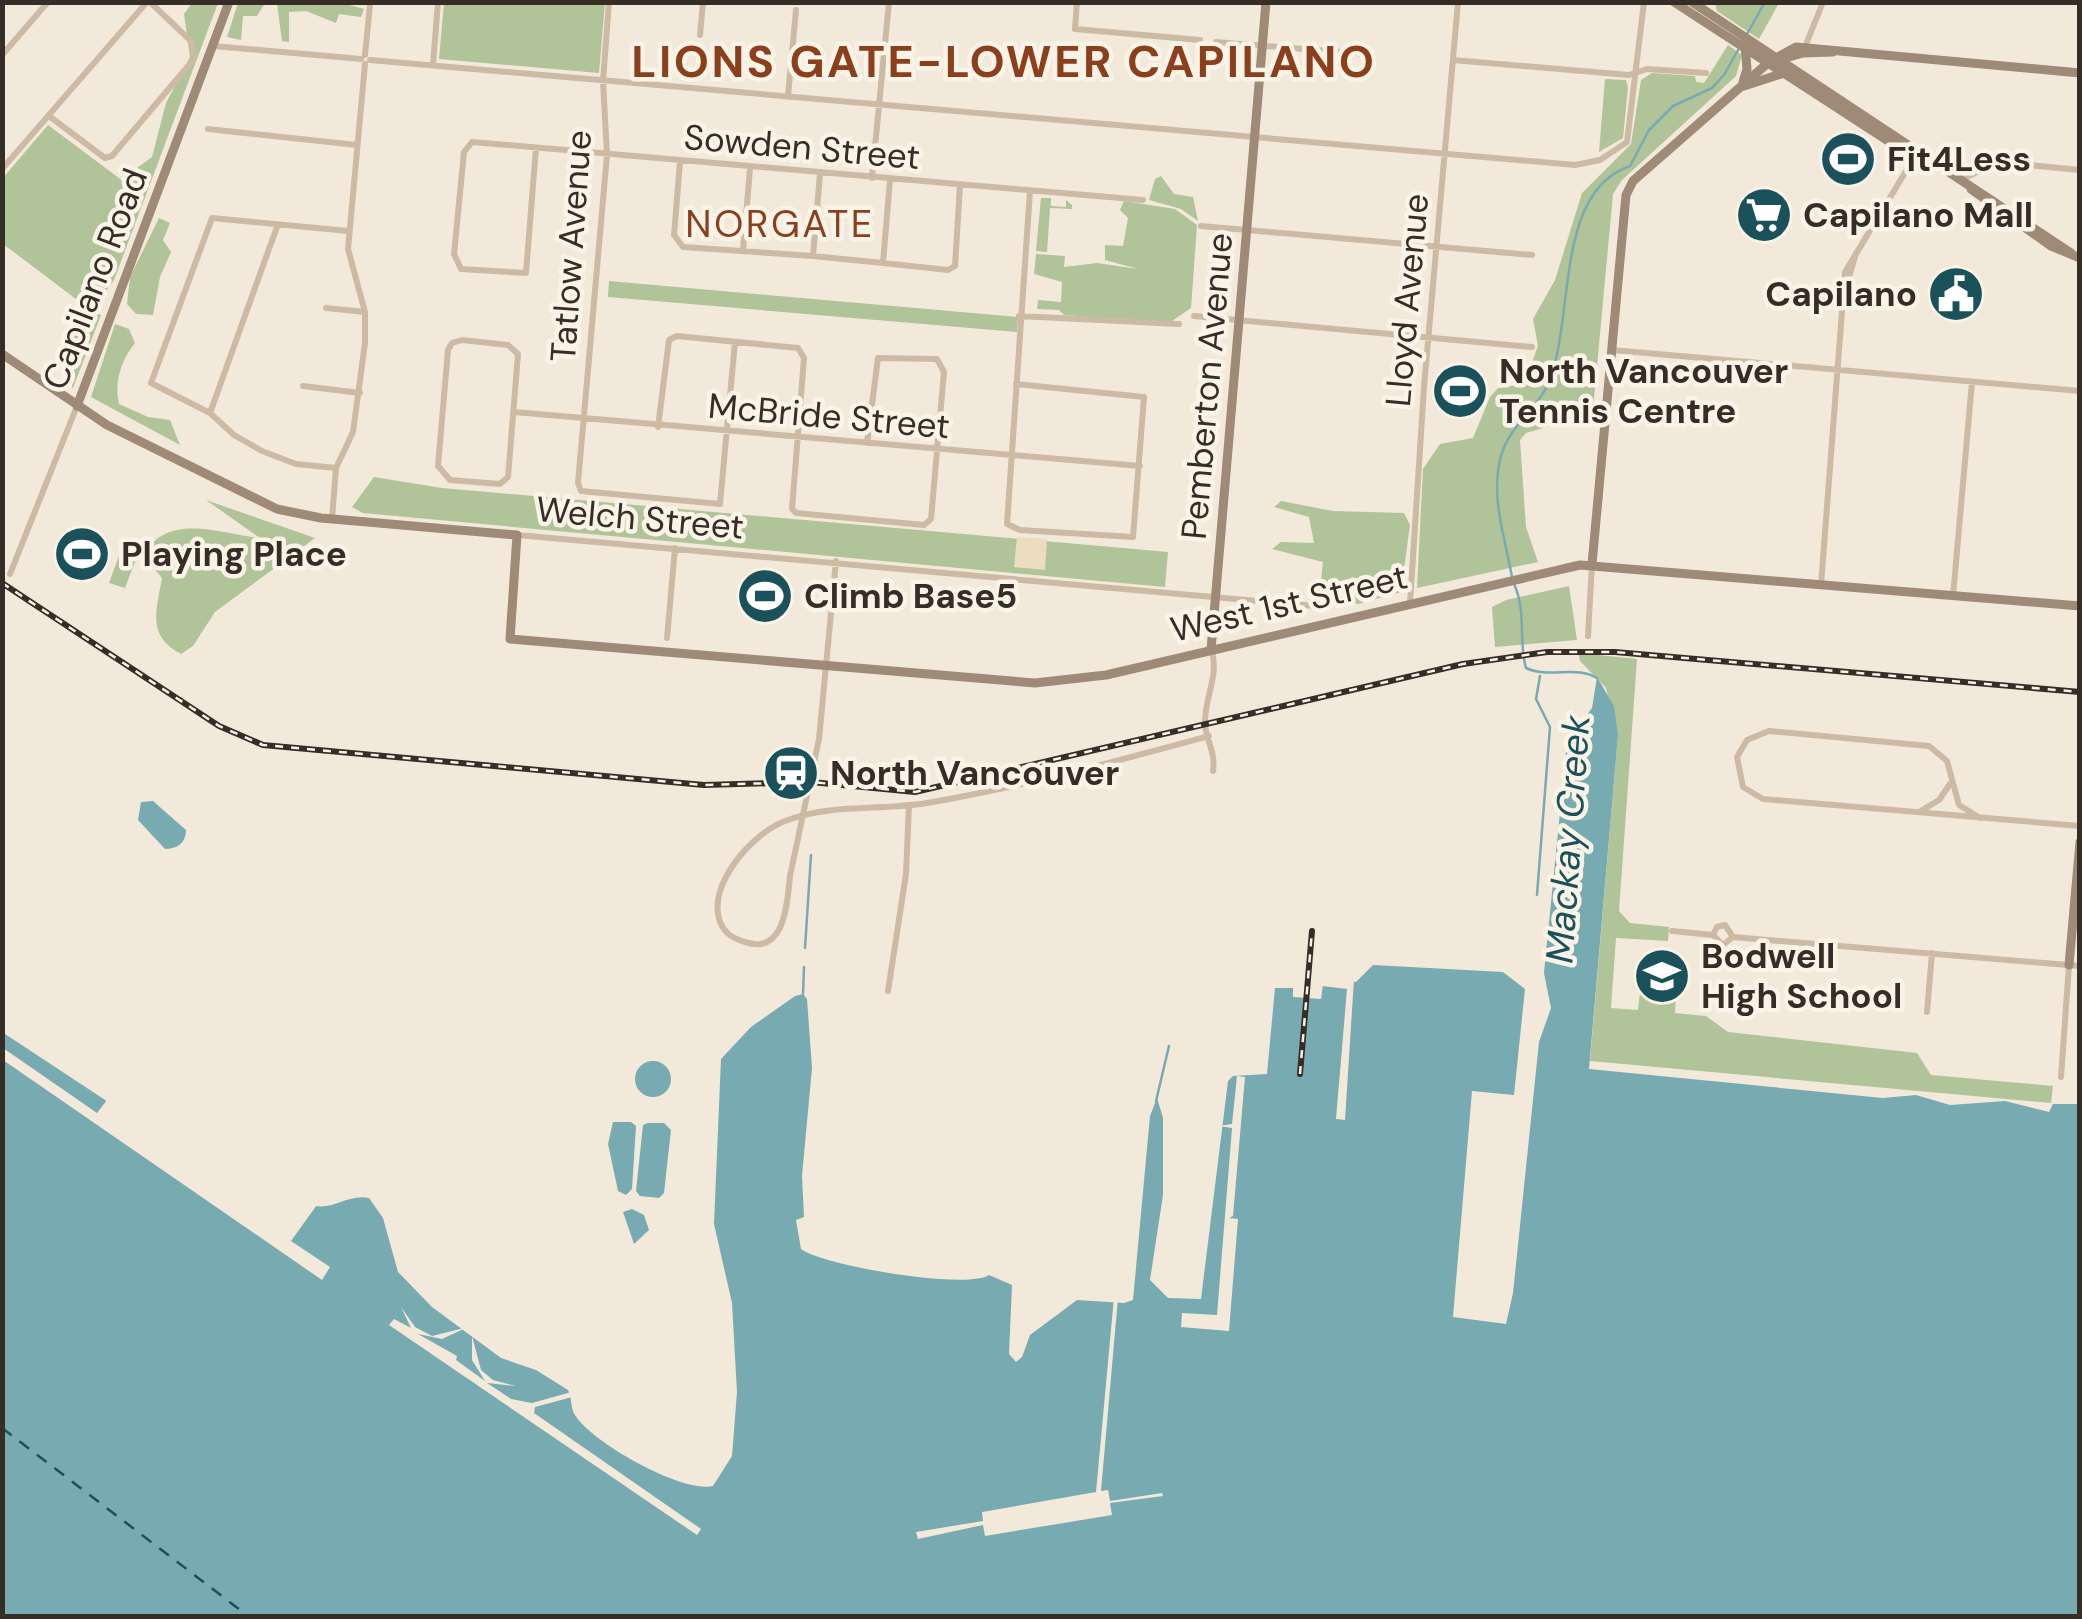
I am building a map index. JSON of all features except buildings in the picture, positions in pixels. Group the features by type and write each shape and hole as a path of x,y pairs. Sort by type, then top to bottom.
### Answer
{"street":[{"path":"2,55 48,2"},
{"path":"2,170 49,116 149,2 192,42 194,60 112,156 105,158 49,116"},
{"name":"Capilano Road","path":"10,574 78,406 228,2"},
{"path":"433,64 438,2"},
{"name":"Tatlow Avenue","path":"609,2 603,80 608,154 581,491 720,504 728,432"},
{"path":"700,35 702,2"},
{"path":"872,178 889,2"},
{"path":"1077,2 1075,29 1200,40"},
{"name":"Pemberton Avenue","path":"1213,771 1205,728 1213,692 1211,650 1266,2"},
{"name":"Lloyd Avenue","path":"1410,603 1458,2"},
{"path":"212,46 1584,164 1624,148 1638,72 1644,2"},
{"path":"1674,2 1737,36"},
{"path":"1803,49 1823,2"},
{"path":"1699,4 1747,43 1910,143 1918,153 2014,222 2076,255"},
{"path":"332,519 336,468 353,432 360,393 365,312 348,261 348,231 370,6"},
{"path":"788,96 796,10"},
{"path":"1216,42 1367,54"},
{"path":"1740,86 1747,69 1747,43"},
{"path":"1588,636 1610,350 1628,189 1740,86 1775,60 1803,49 2080,72"},
{"path":"1453,60 1706,73"},
{"path":"1775,60 1784,73 1902,150 1918,153"},
{"path":"1740,86 1784,73"},
{"path":"208,129 357,145"},
{"name":"Sowden Street","path":"536,148 526,272 468,272 456,263 464,152 472,142 1142,200"},
{"path":"1821,586 1845,272 1918,153"},
{"path":"680,162 676,240 683,247 948,270 955,266 960,185"},
{"path":"1964,184 1997,162 2080,170"},
{"path":"743,251 750,168"},
{"path":"1980,172 1982,191"},
{"path":"813,256 820,174"},
{"path":"884,262 890,180"},
{"path":"1964,184 1982,191 2076,255"},
{"path":"1016,384 1144,397 1135,533 1129,539 1012,529 1007,524 1019,316 1030,191"},
{"path":"336,468 296,464 262,452 234,435 210,413 151,383 208,220 217,217 348,231"},
{"path":"210,413 278,224"},
{"path":"1202,226 1532,255"},
{"path":"326,308 365,312"},
{"path":"1019,316 1179,324"},
{"path":"1194,316 1532,347"},
{"path":"658,427 669,340 677,336 792,346 803,354 792,500 796,513 924,524 931,519 942,365 937,359 886,355 874,365 867,444"},
{"path":"452,342 508,345 517,350 514,412 506,482 450,480 441,474 440,446 452,342"},
{"path":"728,432 735,342"},
{"path":"1610,350 2080,391"},
{"name":"Welch Street","path":"2,354 78,406 251,500 332,519 1315,606"},
{"path":"1953,597 1972,382"},
{"path":"303,386 360,393"},
{"name":"McBride Street","path":"514,412 1140,466"},
{"name":"West 1st Street","path":"517,535 510,638 1044,683 1106,674 1592,564 2080,606"},
{"path":"667,638 676,548"},
{"path":"836,562 819,739 790,876 785,919 773,938 755,944 728,934 718,918 719,899 740,853 754,838 782,822 823,809 908,805 1209,736"},
{"path":"1980,818 1959,805 1942,755 1922,744 1769,731 1748,740 1737,756 1740,782 1756,797 1980,818 2080,826"},
{"path":"1918,812 1940,800 1951,782"},
{"path":"888,991 906,874 908,805"},
{"path":"2061,1077 2074,966 2080,842"},
{"path":"1672,931 1713,934 1723,925 1731,928 1733,936"},
{"path":"1713,934 1722,945 1733,936 2074,966"},
{"path":"1926,1012 1932,953"}],"green space":[{"path":"192,3 218,3 114,280 94,307 88,306 101,315 73,388 67,379 73,334 84,305 3,244 2,179 48,125 139,193 126,176 152,157 166,103 190,57 184,14"},
{"path":"238,3 265,3 257,16 243,16 241,40 227,37"},
{"path":"277,3 342,3 364,9 361,17 339,14 336,23 306,11 289,12 289,42 282,41"},
{"path":"444,3 605,3 599,73 439,59"},
{"path":"1715,3 1779,3 1759,39 1717,11"},
{"path":"1728,45 1742,55 1736,76 1622,180 1613,194 1593,409 1581,417 1526,433 1520,440 1526,527 1538,562 1417,588 1423,469 1440,444 1473,438 1490,397 1498,388 1524,384 1538,346 1533,319 1555,280 1582,193 1631,144 1641,80 1652,73 1695,76 1696,82 1704,83"},
{"path":"1605,79 1626,80 1628,87 1623,138 1599,152"},
{"path":"1161,176 1174,194 1193,197 1198,221 1181,209 1149,200 1155,179"},
{"path":"1041,198 1051,198 1051,206 1066,207 1066,200 1072,205 1072,209 1050,208 1047,252 1036,251"},
{"path":"1124,201 1175,209 1197,225 1191,308 1169,323 1064,315 1059,310 1037,309 1038,300 1061,302 1062,282 1034,274 1036,254 1065,256 1064,267 1097,263 1138,269 1105,260 1105,245 1123,246 1128,218 1120,210"},
{"path":"159,218 170,223 163,240 171,252 160,277 153,315 136,314 127,304 130,277"},
{"path":"609,281 1018,317 1017,332 608,297"},
{"path":"115,324 129,329 135,343 120,372 119,404 148,417 170,420 180,445 91,397"},
{"path":"374,477 442,488 1168,552 1165,587 363,513 352,507"},
{"path":"206,500 315,538 215,612 193,646 181,654 158,631 156,612 162,578 143,555 154,541 181,529 260,538"},
{"path":"1281,501 1333,511 1404,513 1410,525 1401,592 1358,604 1319,597 1323,562 1272,549 1281,542 1314,543 1309,517 1274,507"},
{"path":"120,553 136,559 125,588 109,583"},
{"path":"1569,586 1577,640 1495,647 1492,607 1506,600"},
{"path":"1578,653 1637,659 1619,911 1630,923 1669,927 1668,941 1616,938 1611,1008 1638,1010 1640,992 1676,995 1675,1013 1706,1016 1728,1032 1917,1053 1931,1075 2053,1086 2051,1103 1590,1061 1618,735 1606,688 1580,661"}],"shaded area":[{"path":"1017,537 1047,539 1045,570 1014,567"}],"water":[{"path":"1597,677 1614,706 1618,735 1589,1069 1883,1098 1916,1095 1950,1105 2005,1101 2049,1112 2053,1104 2079,1104 2079,1616 3,1616 2,1032 299,1228 316,1206 369,1198 383,1218 398,1272 432,1307 501,1358 536,1370 568,1390 577,1418 620,1453 681,1482 713,1486 732,1456 737,1392 732,1303 714,1224 721,1059 751,1027 795,996 803,994 807,999 812,1068 802,1176 804,1217 796,1220 801,1249 837,1262 895,1274 954,1280 989,1275 1012,1285 1009,1354 1016,1362 1022,1357 1030,1335 1077,1300 1133,1300 1150,1116 1157,1098 1163,1118 1163,1195 1150,1280 1168,1298 1201,1299 1228,1081 1233,1076 1267,1074 1275,988 1293,988 1293,997 1321,999 1324,977 1356,982 1373,965 1503,972 1525,989 1514,1095 1472,1091 1453,1317 1506,1324 1513,1293 1539,1042 1551,1008 1544,973 1567,742 1592,708"},
{"path":"153,801 186,830 183,842 177,846 165,849 138,820 141,802"},
{"path":"653,1061 666,1066 671,1079 666,1092 653,1097 640,1092 635,1079 640,1066"},
{"path":"613,1122 631,1122 636,1126 632,1189 626,1195 618,1191 608,1144"},
{"path":"664,1123 671,1130 664,1193 659,1198 640,1196 636,1191 643,1125"},
{"path":"632,1209 644,1215 649,1230 634,1244 623,1212"}],"pier":[{"path":"1322,976 1354,979 1345,1120 1336,1119 1347,989 1322,986"},
{"path":"3,1048 97,1113 107,1100 289,1221 292,1217 299,1222 319,1202 291,1241 330,1267 322,1280 3,1060"},
{"path":"1237,1076 1245,1077 1233,1216 1229,1218 1238,1219 1229,1331 1181,1327 1182,1313 1217,1315 1232,1128 1219,1126 1232,1124"},
{"path":"1114,1297 1118,1298 1101,1491 1108,1490 1110,1501 1162,1493 1163,1496 1110,1503 1112,1515 985,1536 983,1525 918,1539 916,1532 983,1521 982,1512 1096,1492"},
{"path":"401,1307 415,1327 432,1336 468,1327 442,1339 418,1334 457,1356 456,1360 485,1381 472,1360 472,1336 481,1370 493,1380 516,1386 487,1383 511,1399 532,1403 575,1391 576,1396 535,1407 534,1413 701,1529 697,1535 389,1325 394,1319 411,1328"}],"waterway":[{"name":"Mackay Creek","path":"1512,577 1498,502 1501,456 1510,436 1547,386 1556,360 1570,263 1588,203 1605,180 1630,166 1649,130 1673,106 1712,88 1724,75 1765,2"},
{"name":"Mackay Creek","path":"1514,584 1526,668 1580,672 1597,678"},
{"path":"1537,895 1550,727 1536,699 1540,676"},
{"path":"805,948 811,855"},
{"path":"803,994 804,967"},
{"path":"1156,1101 1169,1046"}],"ferry route":[{"path":"2,1428 248,1616"}],"railway":[{"path":"2,583 219,726 263,745 704,785 811,782 915,792 1463,664 1547,652 1615,652 2080,692"},
{"path":"1300,1074 1312,931"}],"place":[{"name":"Fit4Less","path":"1848,159"},
{"name":"Capilano Mall","path":"1764,215"},
{"name":"Capilano","path":"1956,294"},
{"name":"North Vancouver Tennis Centre","path":"1460,391"},
{"name":"Playing Place","path":"82,554"},
{"name":"Climb Base5","path":"765,596"},
{"name":"North Vancouver","path":"791,773"},
{"name":"Bodwell High School","path":"1662,976"}],"district":[{"name":"LIONS GATE-LOWER CAPILANO","path":"1004,61"},
{"name":"NORGATE","path":"780,224"}]}
